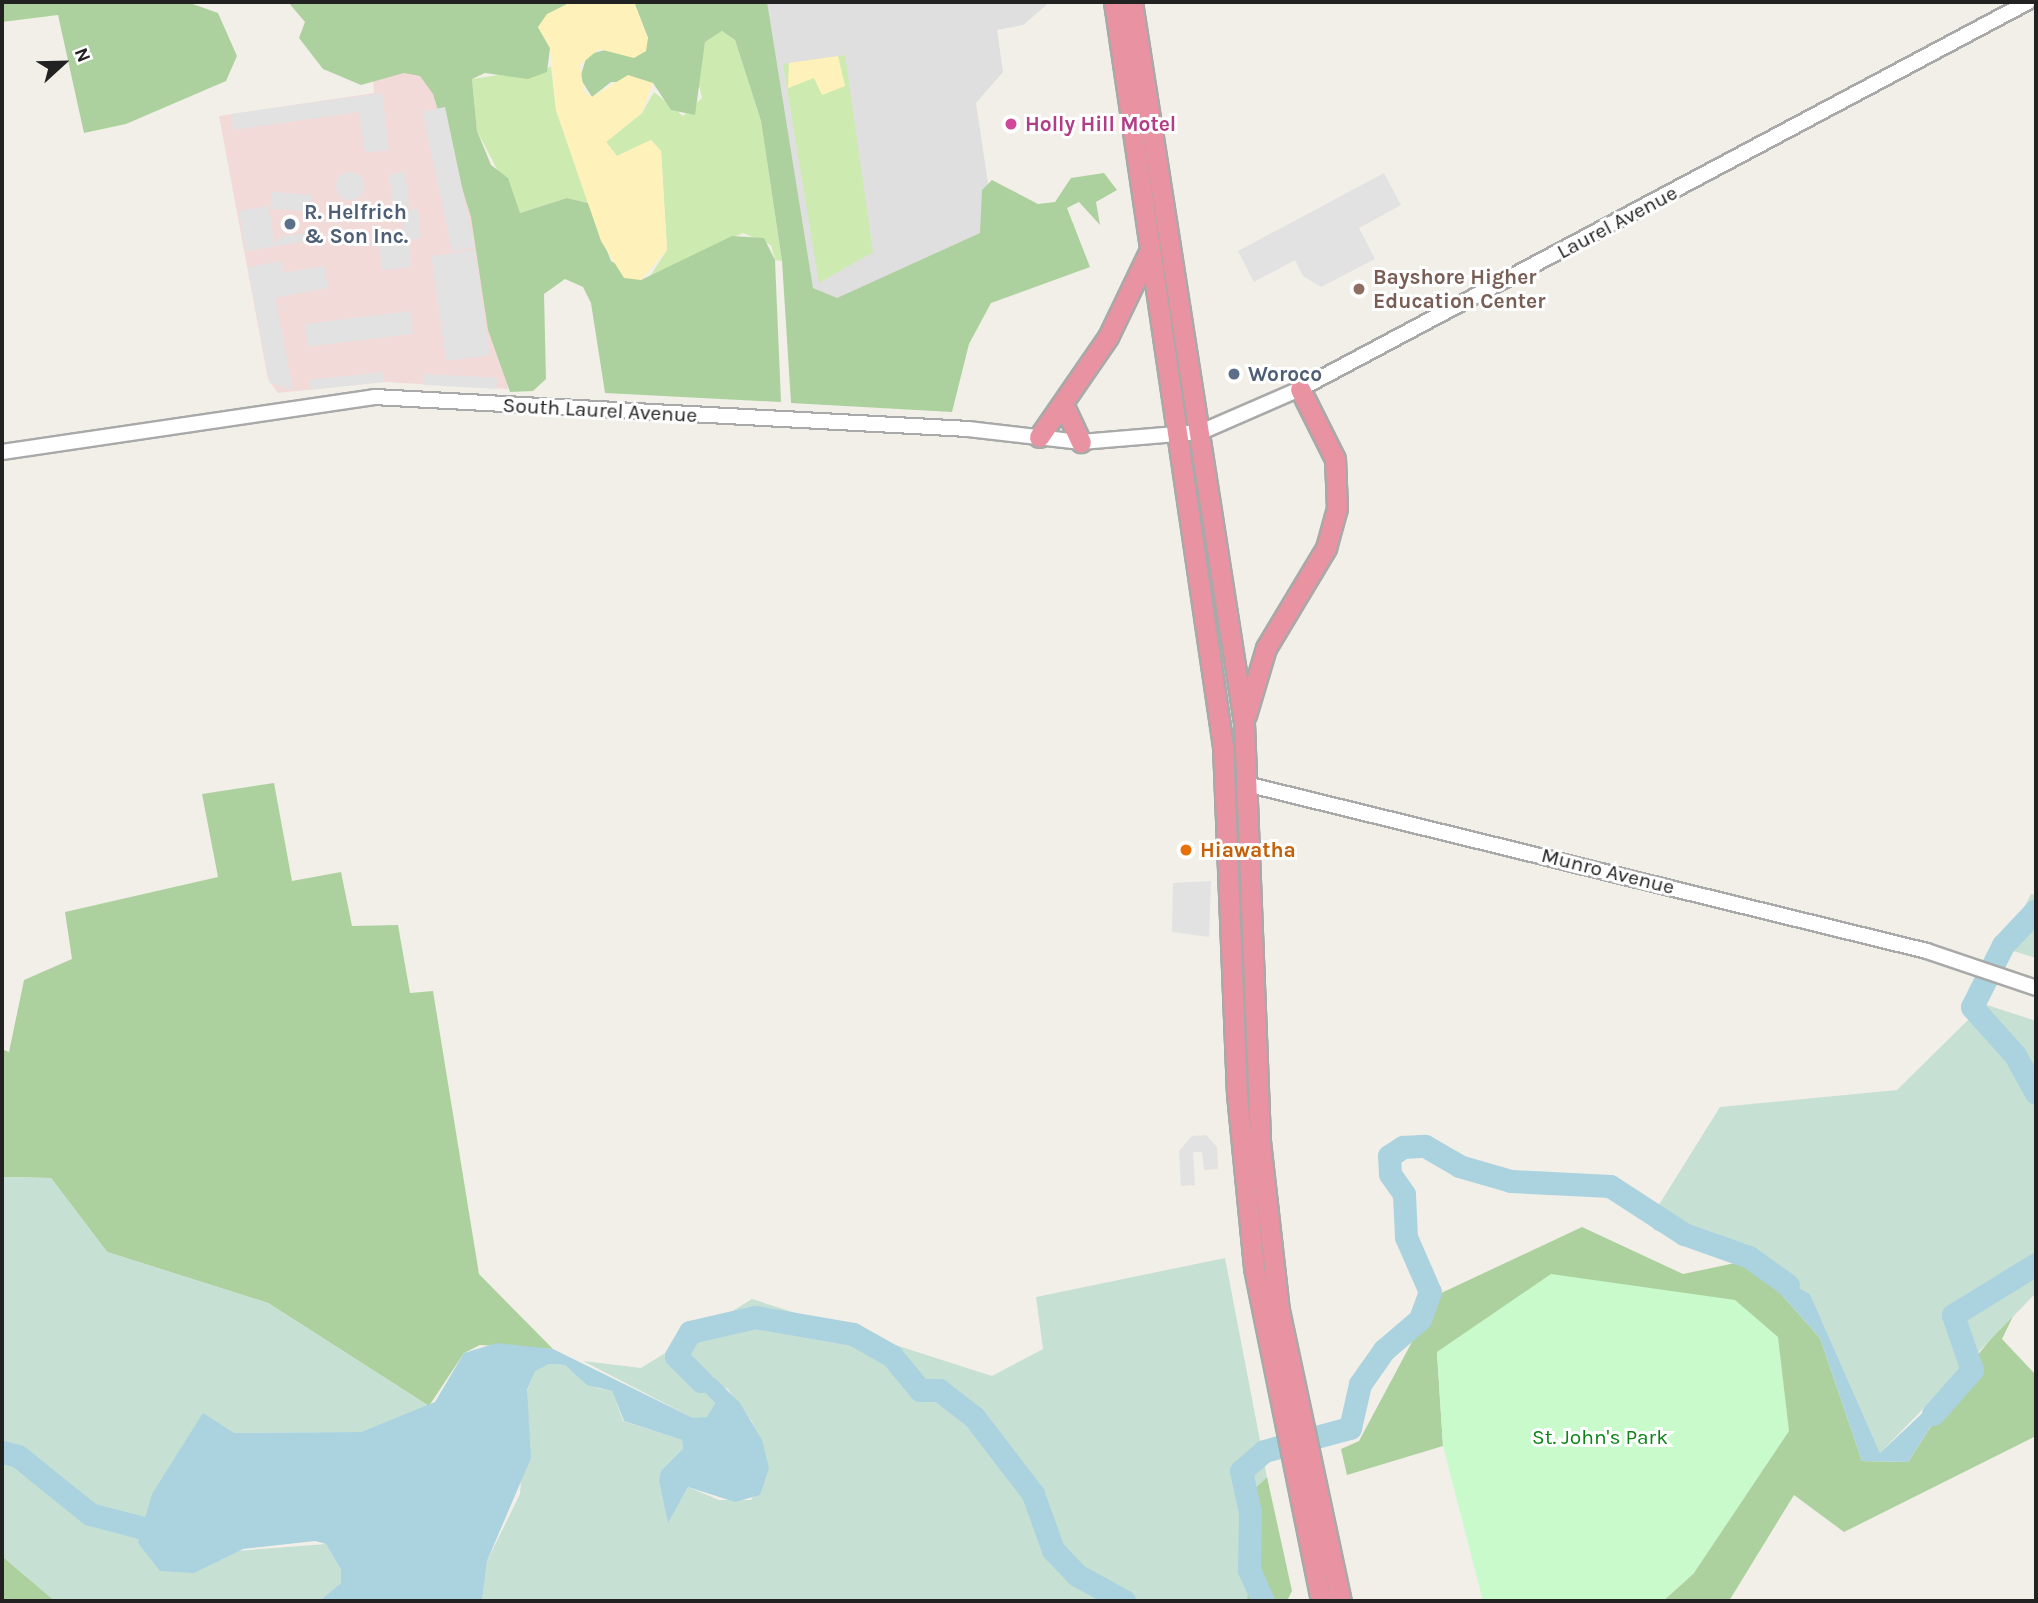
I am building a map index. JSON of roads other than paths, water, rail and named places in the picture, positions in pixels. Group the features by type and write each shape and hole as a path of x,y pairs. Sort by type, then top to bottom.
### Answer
{"highway":[{"path":"1114,2 1223,746 1244,1178 1300,1461 1321,1601"},
{"path":"1132,2 1201,432 1244,723 1250,785 1260,1141 1294,1433"},
{"path":"1039,437 1064,407 1140,282 1150,249"},
{"path":"1244,723 1266,648 1326,548 1337,508 1335,459 1300,389"},
{"path":"1064,407 1081,442"},
{"path":"1300,1461 1341,1601"}],"street":[{"name":"Laurel Avenue","path":"1201,432 1300,389 2028,2"},
{"name":"South Laurel Avenue","path":"2,452 373,397 1039,437 1081,442 1177,437 1201,432"},
{"name":"Munro Avenue","path":"1250,785 1965,964 2036,988"}],"water":[{"path":"1657,1208 1810,1294 1880,1453 1966,1372 1908,1462 1862,1461 1820,1338 1771,1283 1740,1262 1655,1230 1645,1219"},
{"path":"497,1343 553,1349 693,1418 707,1417 715,1403 678,1364 715,1378 740,1403 762,1440 769,1468 760,1495 735,1502 688,1487 668,1523 659,1482 661,1471 683,1449 682,1440 624,1421 612,1391 587,1385 565,1365 549,1364 535,1371 527,1390 531,1458 487,1561 482,1601 320,1601 341,1583 341,1570 326,1544 315,1541 243,1549 194,1573 160,1571 138,1543 152,1494 203,1413 234,1433 361,1432 435,1402 464,1353"}],"waterway":[{"path":"2036,910 2003,945 1972,1007 2015,1055 2036,1093"},
{"path":"1263,1601 1249,1570 1250,1512 1241,1471 1264,1451 1350,1428 1360,1384 1384,1350 1420,1319 1430,1292 1406,1237 1404,1194 1390,1174 1389,1156 1403,1147 1425,1146 1459,1166 1511,1181 1610,1186 1684,1234 1749,1257 1788,1285"},
{"path":"1933,1414 1972,1370 1953,1315 2036,1264"},
{"path":"701,1381 676,1356 690,1332 755,1317 853,1334 892,1356 920,1390 939,1390 974,1417 1033,1494 1053,1550 1077,1575 1124,1601"},
{"path":"2,1452 18,1456 90,1514 170,1535"}],"place":[{"name":"Holly Hill Motel","path":"1011,124"},
{"name":"R. Helfrich & Son Inc.","path":"290,224"},
{"name":"Bayshore Higher Education Center","path":"1359,289"},
{"name":"Woroco","path":"1234,374"},
{"name":"Hiawatha","path":"1186,850"}],"park label":[{"name":"St. John's Park","path":"1600,1437"}]}
